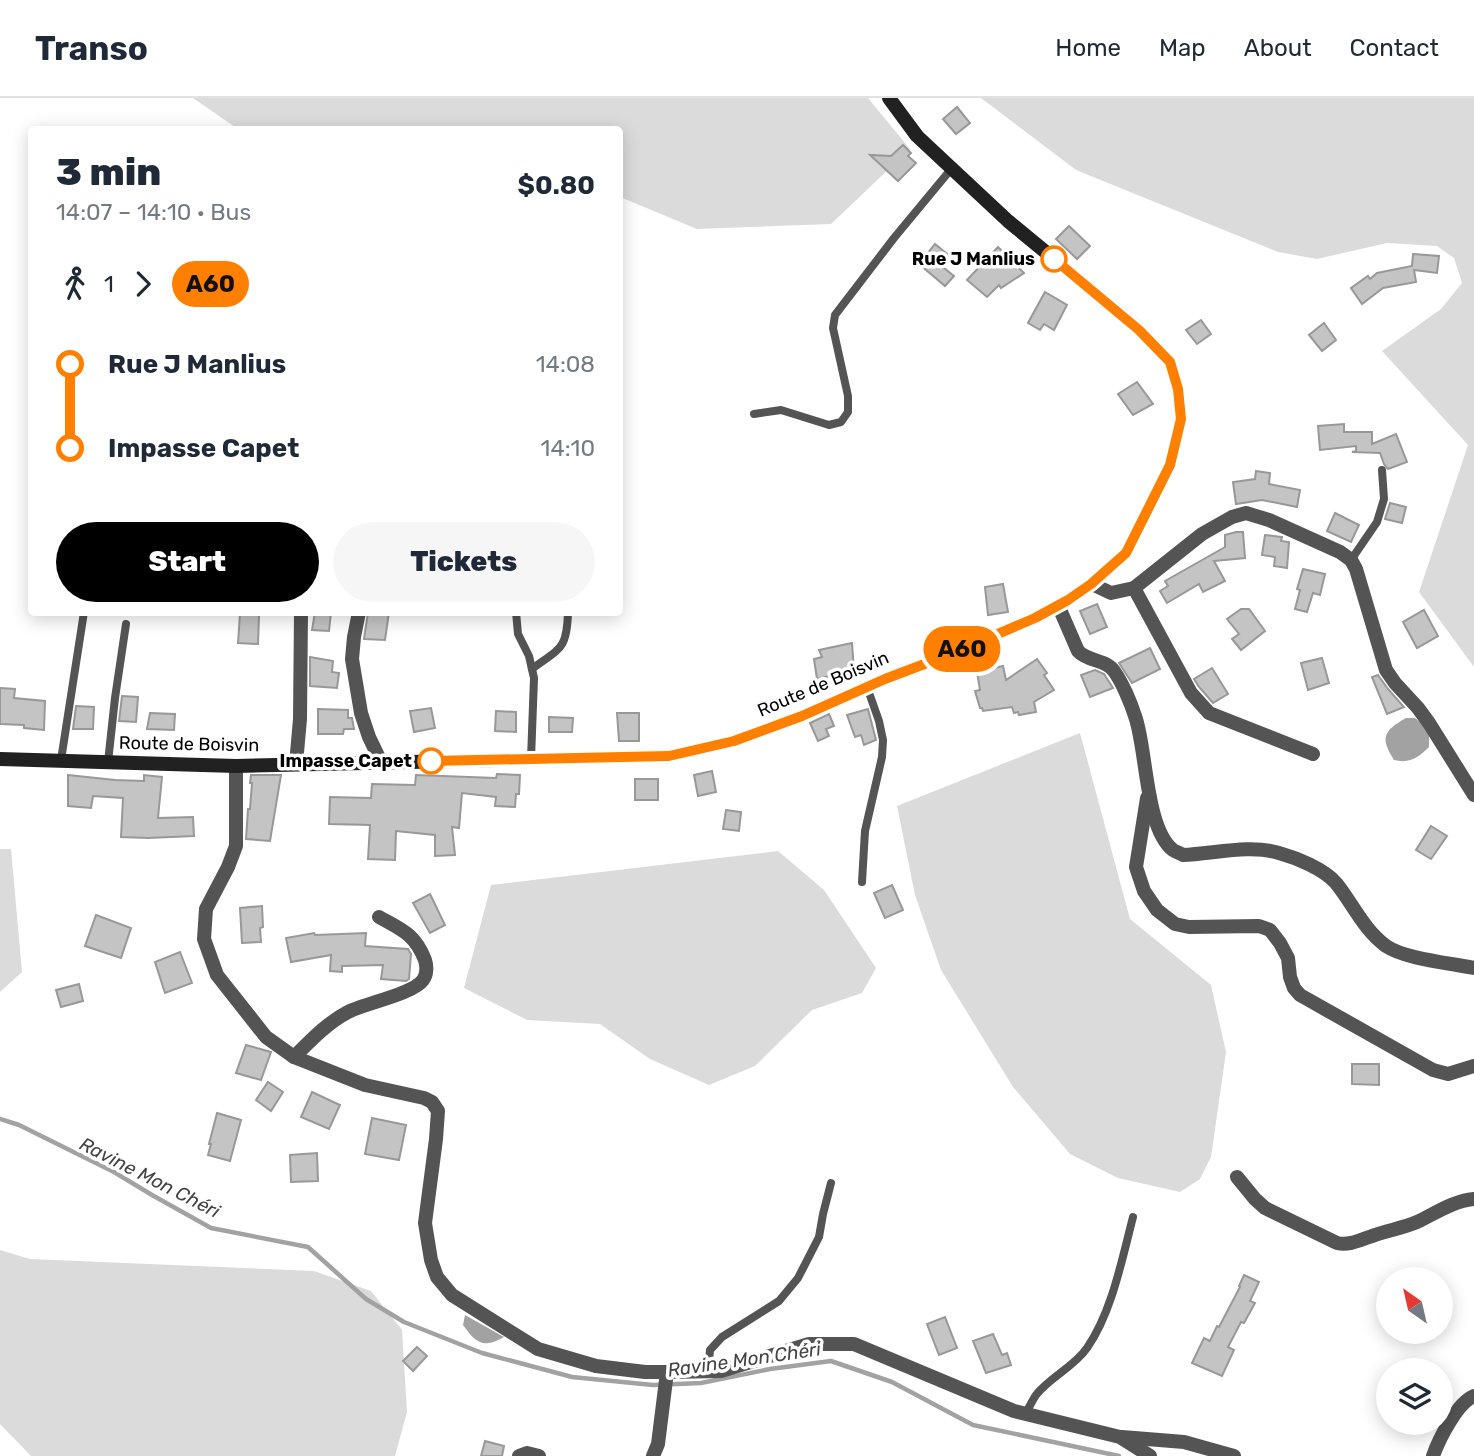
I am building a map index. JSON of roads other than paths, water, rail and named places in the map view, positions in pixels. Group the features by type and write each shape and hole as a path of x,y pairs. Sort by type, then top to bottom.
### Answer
{"main road":[{"name":"Route de Boisvin","path":"0,759 236,766 669,756 734,741 802,716 1035,618 1091,584 1126,553 1170,465 1181,419 1178,389 1170,362 1139,330 1009,220 917,136 889,98"}],"street":[{"path":"1091,584 1111,593 1134,588 1202,534 1232,517 1246,513 1269,520 1340,552 1351,560 1356,569 1386,670 1423,715 1474,795"},
{"path":"1134,588 1191,694 1209,713 1313,754"},
{"path":"1058,605 1078,651 1083,656 1107,664 1117,676 1135,717 1154,816 1161,834 1172,849 1183,855 1255,849 1279,853 1319,869 1335,882 1370,932 1388,947 1407,955 1474,968"},
{"path":"296,764 300,719 301,616"},
{"path":"358,616 352,659 361,713 381,762"},
{"path":"236,766 236,846 206,909 204,939 217,975 266,1037 294,1057 365,1085 432,1102 438,1111 425,1223 430,1260 437,1277 452,1295 538,1349 596,1366 645,1373 721,1371 809,1343 854,1344 1014,1411 1120,1437 1184,1442 1234,1456"},
{"path":"1149,786 1136,867 1144,891 1157,910 1175,924 1189,927 1259,926 1270,930 1288,958 1290,977 1300,995 1433,1070 1448,1074 1474,1066"},
{"path":"294,1057 327,1025 347,1012 414,988 424,979 427,966 422,951 411,934 379,917"},
{"path":"1237,1177 1265,1208 1345,1245 1398,1229 1450,1205 1474,1199"},
{"path":"653,1456 658,1444 667,1372"},
{"path":"1433,1456 1455,1414 1467,1399 1474,1396"},
{"path":"1120,1437 1150,1456"},
{"path":"519,1456 527,1453 539,1456"}],"lane":[{"path":"754,414 781,410 829,425 841,422 848,412 848,396 833,328 835,315 952,168"},
{"path":"1351,560 1377,522 1384,499 1382,470"},
{"path":"61,760 83,616"},
{"path":"516,616 518,634 529,656 534,678 531,759"},
{"path":"532,669 563,646 567,637 568,616"},
{"path":"108,762 126,624"},
{"path":"862,882 865,831 883,757 879,721 867,687"},
{"path":"708,1371 710,1350 722,1337 779,1301 798,1278 819,1237 831,1183"},
{"path":"1026,1414 1035,1395 1076,1361 1087,1349 1104,1321 1133,1217"}],"waterway":[{"name":"Ravine Mon Chéri","path":"0,1119 19,1125 114,1172 211,1228 308,1247 366,1299 404,1322 482,1353 572,1377 653,1385 701,1383 770,1369 831,1361 892,1382 973,1425 1119,1456"}],"place":[{"name":"Rue J Manlius","path":"1054,259"},
{"name":"Impasse Capet","path":"431,761"}]}
